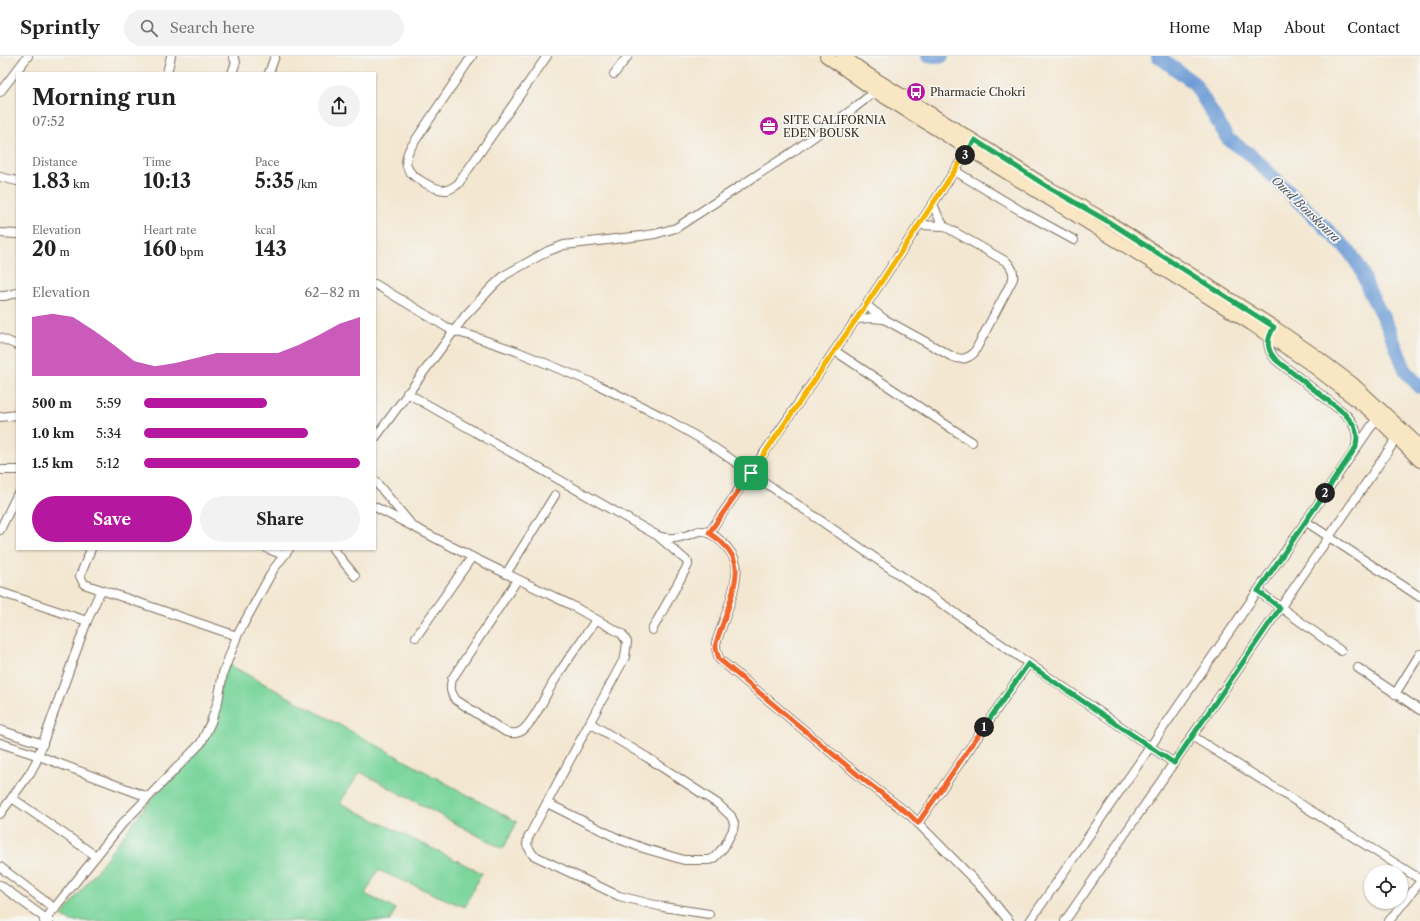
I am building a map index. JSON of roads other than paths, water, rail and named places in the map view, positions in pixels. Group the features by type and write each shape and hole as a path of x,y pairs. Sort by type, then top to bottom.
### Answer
{"main road":[{"path":"826,56 972,145 1048,187 1102,225 1272,332 1312,353 1352,383 1420,446"},
{"path":"843,56 879,87"},
{"path":"1272,332 1370,411 1420,461"}],"street":[{"path":"0,92 28,56"},
{"path":"167,72 172,56"},
{"path":"232,72 236,62 233,56"},
{"path":"269,72 275,56"},
{"path":"472,56 409,150 406,159 409,171 422,181 438,189 446,190 458,184 547,56"},
{"path":"614,74 628,56"},
{"path":"376,437 452,331 493,286 515,269 548,251 564,245 655,234 676,228 794,151 879,87"},
{"path":"709,533 857,319 972,145"},
{"path":"955,171 1021,211 1074,240"},
{"path":"0,177 16,181"},
{"path":"933,204 944,226"},
{"path":"866,305 884,319 958,358 968,358 974,353 1013,279 1014,274 1007,262 944,226 919,225"},
{"path":"0,232 16,234"},
{"path":"376,285 452,331 472,336 544,362 625,398 700,439 1174,763"},
{"path":"0,296 16,293"},
{"path":"857,319 884,319"},
{"path":"1272,332 1268,349 1276,360 1344,413 1352,421 1356,430 1356,447"},
{"path":"0,338 16,345"},
{"path":"835,351 972,442"},
{"path":"407,393 658,536 688,562 688,565 652,630"},
{"path":"0,417 16,415"},
{"path":"1030,921 1377,418"},
{"path":"1065,921 1397,438"},
{"path":"0,470 16,470"},
{"path":"376,482 413,527"},
{"path":"506,574 555,496"},
{"path":"0,530 16,497"},
{"path":"376,508 517,580 571,605 622,634 627,642 626,650 620,666 528,838 527,845 533,855 619,896 657,905 709,914"},
{"path":"1306,521 1420,597"},
{"path":"658,536 668,539 675,539 701,530 718,538 727,547 736,563 737,573 735,584 716,643 719,659 864,780 910,815 952,860 981,887 1009,921"},
{"path":"91,550 81,573 80,579 84,584 237,636"},
{"path":"0,885 47,920 122,824 198,748 205,737 218,701 223,673 237,636 273,570 287,552 274,550"},
{"path":"334,550 355,576"},
{"path":"416,637 472,557"},
{"path":"517,580 452,679 451,687 452,694 456,700 506,732 512,734 519,733 525,729 556,678 596,620"},
{"path":"0,814 30,773 38,756 87,621 101,590"},
{"path":"1258,591 1341,651"},
{"path":"0,592 87,621"},
{"path":"1395,694 1420,654"},
{"path":"918,823 1028,664"},
{"path":"1358,668 1420,710"},
{"path":"547,802 619,839 684,860 713,859 724,847 734,830 734,823 731,816 718,804 648,758 590,723"},
{"path":"0,730 43,744"},
{"path":"1192,736 1420,881 1389,921"},
{"path":"0,743 148,797"},
{"path":"12,798 96,856"},
{"path":"0,867 55,909"}],"waterway":[{"name":"Oued Bouskoura","path":"928,56 942,56"},
{"name":"Oued Bouskoura","path":"1158,56 1194,83 1228,139 1251,155 1348,250 1361,269 1368,289 1388,327 1406,372 1420,387"}],"place":[{"name":"Pharmacie Chokri","path":"916,92"},
{"name":"SITE CALIFORNIA EDEN BOUSK","path":"769,126"}]}
